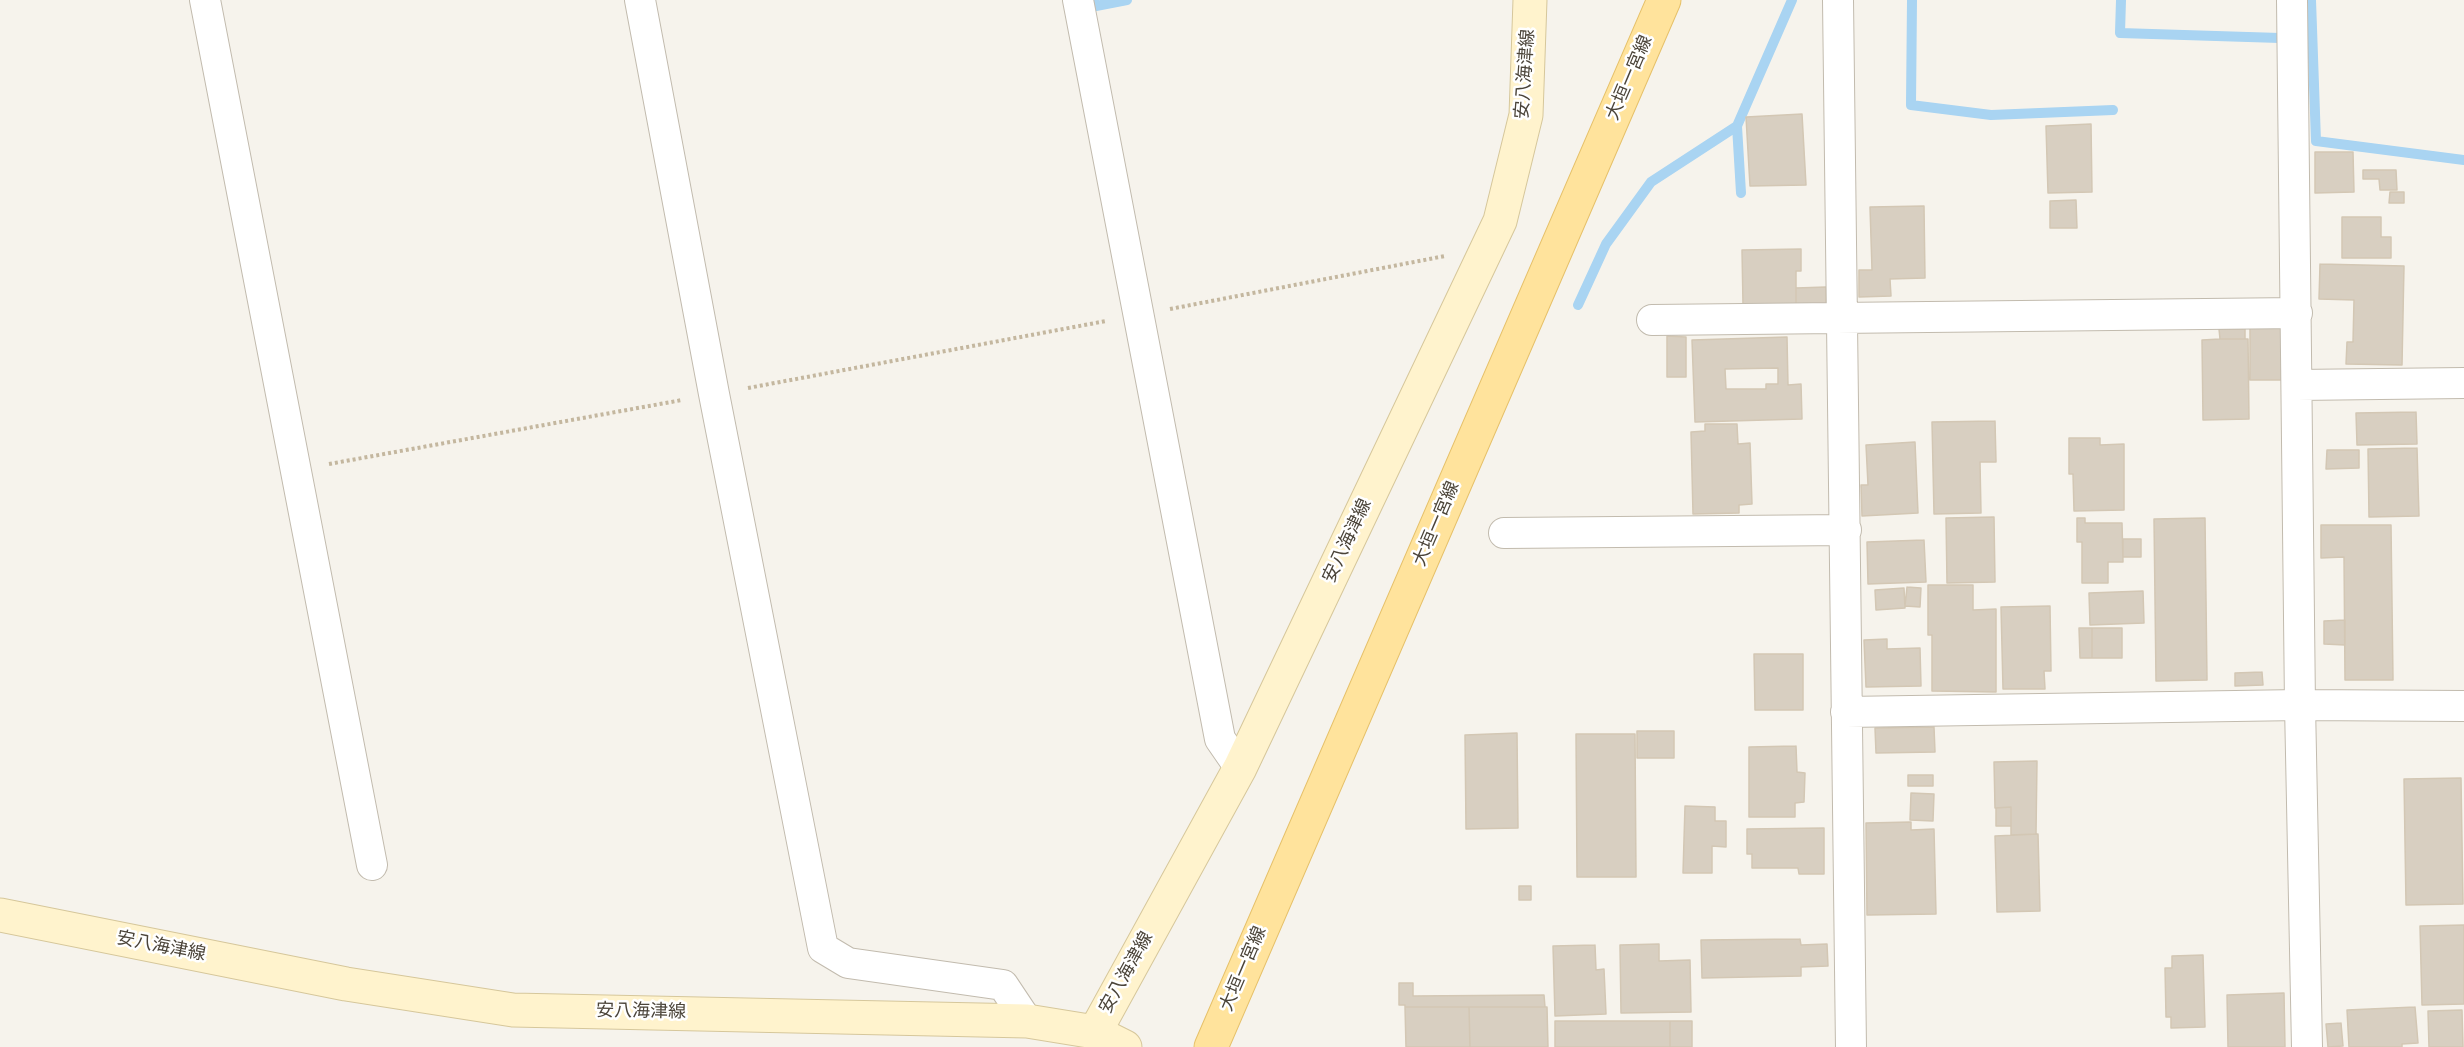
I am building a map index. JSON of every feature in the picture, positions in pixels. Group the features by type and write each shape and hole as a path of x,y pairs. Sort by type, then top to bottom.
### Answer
{"main road":[{"name":"安八海津線","path":"0,915 346,984 513,1010 1027,1021 1095,1032 1240,768 1500,221 1526,115 1530,0"},
{"name":"大垣一宮線","path":"1211,1047 1664,0"},
{"path":"1095,1032 1125,1047"}],"street":[{"path":"205,0 372,865"},
{"path":"640,0 714,394 823,948 848,963 1003,985 1027,1021"},
{"path":"1078,0 1220,739 1240,768"},
{"path":"1838,0 1844,317 1851,1047"},
{"path":"2292,0 2300,705 2307,1047"},
{"path":"1652,320 2297,313"},
{"path":"2297,385 2464,383"},
{"path":"1504,533 1846,530"},
{"path":"1846,712 2300,705 2464,706"}],"path":[{"path":"296,470 1139,315 1487,248"}],"building":[{"path":"1802,114 1806,185 1750,186 1746,117"},
{"path":"2091,124 2092,192 2048,193 2046,126"},
{"path":"2315,152 2353,152 2354,192 2315,193"},
{"path":"2363,170 2396,170 2397,190 2380,190 2379,179 2363,179"},
{"path":"2390,192 2404,192 2404,203 2389,203"},
{"path":"2076,200 2077,228 2050,228 2050,201"},
{"path":"1924,206 1925,278 1890,279 1891,296 1859,297 1859,270 1872,270 1870,207"},
{"path":"2342,217 2381,217 2381,237 2391,237 2391,258 2342,258"},
{"path":"1801,249 1801,271 1796,271 1796,305 1743,305 1742,250"},
{"path":"2320,264 2404,266 2402,365 2346,364 2347,342 2353,342 2354,300 2319,299"},
{"path":"1826,287 1826,304 1796,305 1796,288"},
{"path":"2250,327 2282,327 2282,380 2250,380"},
{"path":"2219,329 2245,329 2245,339 2220,339"},
{"path":"1667,336 1686,337 1686,377 1667,377"},
{"path":"1787,337 1788,385 1801,384 1802,419 1695,422 1692,340","holes":["1778,368 1778,384 1766,384 1766,389 1726,389 1725,369"]},
{"path":"2248,339 2249,419 2203,420 2202,340"},
{"path":"2416,412 2417,444 2357,445 2356,413"},
{"path":"1995,421 1996,462 1980,462 1981,513 1934,514 1932,422"},
{"path":"1705,424 1737,424 1738,444 1750,443 1752,504 1739,505 1739,513 1693,514 1691,432 1705,431"},
{"path":"2069,438 2100,438 2100,445 2124,444 2124,510 2074,511 2073,474 2069,474"},
{"path":"1915,442 1918,513 1862,516 1861,485 1868,485 1866,445"},
{"path":"2417,448 2419,516 2369,517 2368,449"},
{"path":"2327,450 2359,450 2359,468 2326,469"},
{"path":"1994,517 1995,582 1947,583 1946,518"},
{"path":"2077,518 2085,518 2085,523 2122,523 2123,562 2108,562 2108,583 2082,583 2082,542 2077,542"},
{"path":"2205,518 2207,680 2156,681 2154,519"},
{"path":"2321,525 2391,525 2393,680 2345,680 2344,557 2321,558"},
{"path":"2123,539 2141,539 2141,557 2123,557"},
{"path":"1924,540 1926,582 1868,584 1867,542"},
{"path":"1928,585 1973,585 1973,610 1996,609 1996,692 1932,691 1932,635 1928,635"},
{"path":"1907,587 1921,588 1920,607 1905,606"},
{"path":"1904,588 1905,608 1876,610 1875,590"},
{"path":"2143,591 2144,623 2090,625 2089,593"},
{"path":"2050,606 2051,671 2044,671 2045,689 2003,689 2001,607"},
{"path":"2345,620 2345,645 2324,644 2324,621"},
{"path":"2079,628 2092,628 2092,658 2080,658"},
{"path":"2092,628 2122,628 2122,658 2092,658"},
{"path":"1887,639 1887,649 1920,648 1921,686 1866,687 1864,640"},
{"path":"1754,654 1803,654 1803,710 1755,710"},
{"path":"2262,672 2263,685 2235,686 2235,673"},
{"path":"1934,727 1935,752 1876,753 1875,728"},
{"path":"1637,731 1674,731 1674,758 1637,758"},
{"path":"1517,733 1518,828 1466,829 1465,735"},
{"path":"1576,734 1635,734 1636,877 1577,877"},
{"path":"1796,746 1797,772 1805,773 1804,802 1795,803 1795,817 1749,817 1749,747"},
{"path":"2037,761 2036,834 2011,835 2011,807 1995,808 1994,762"},
{"path":"1908,775 1933,775 1933,786 1908,786"},
{"path":"2461,778 2463,904 2406,905 2404,779"},
{"path":"1911,793 1934,794 1933,821 1910,820"},
{"path":"1685,806 1715,807 1715,821 1726,821 1726,847 1712,846 1712,873 1683,873"},
{"path":"2011,807 2011,826 1996,826 1996,808"},
{"path":"1911,822 1911,830 1934,829 1936,914 1867,915 1866,823"},
{"path":"1824,828 1824,874 1799,874 1798,868 1752,868 1752,854 1747,854 1747,829"},
{"path":"2038,834 2040,911 1997,912 1995,836"},
{"path":"1519,886 1531,886 1531,900 1519,900"},
{"path":"2464,925 2464,1004 2422,1005 2420,926"},
{"path":"1800,939 1801,945 1827,944 1828,966 1801,967 1801,976 1702,978 1701,940"},
{"path":"1659,944 1659,961 1690,960 1691,1012 1621,1013 1620,945"},
{"path":"1595,945 1596,970 1604,969 1606,1014 1555,1016 1553,946"},
{"path":"2203,955 2205,1027 2171,1028 2171,1017 2166,1017 2165,968 2172,968 2172,956"},
{"path":"1399,983 1413,983 1413,996 1544,995 1545,1007 1405,1007 1405,1005 1399,1005"},
{"path":"2284,993 2285,1047 2228,1047 2227,995"},
{"path":"1405,1007 1469,1007 1470,1047 1406,1047"},
{"path":"1469,1007 1547,1007 1548,1047 1470,1047"},
{"path":"2415,1007 2418,1043 2402,1044 2402,1047 2349,1047 2347,1010"},
{"path":"2462,1010 2463,1047 2429,1047 2428,1011"},
{"path":"1555,1021 1670,1021 1670,1047 1555,1047"},
{"path":"1670,1021 1692,1021 1692,1047 1670,1047"},
{"path":"2341,1023 2343,1046 2328,1047 2326,1024"}],"waterway":[{"path":"1094,0 1096,6 1127,0"},
{"path":"1578,305 1606,244 1651,182 1737,126 1792,0"},
{"path":"1912,0 1911,105 1991,115 2113,110"},
{"path":"2121,0 2120,33 2280,38"},
{"path":"2311,0 2316,141 2464,160"},
{"path":"1737,126 1741,193"}]}
